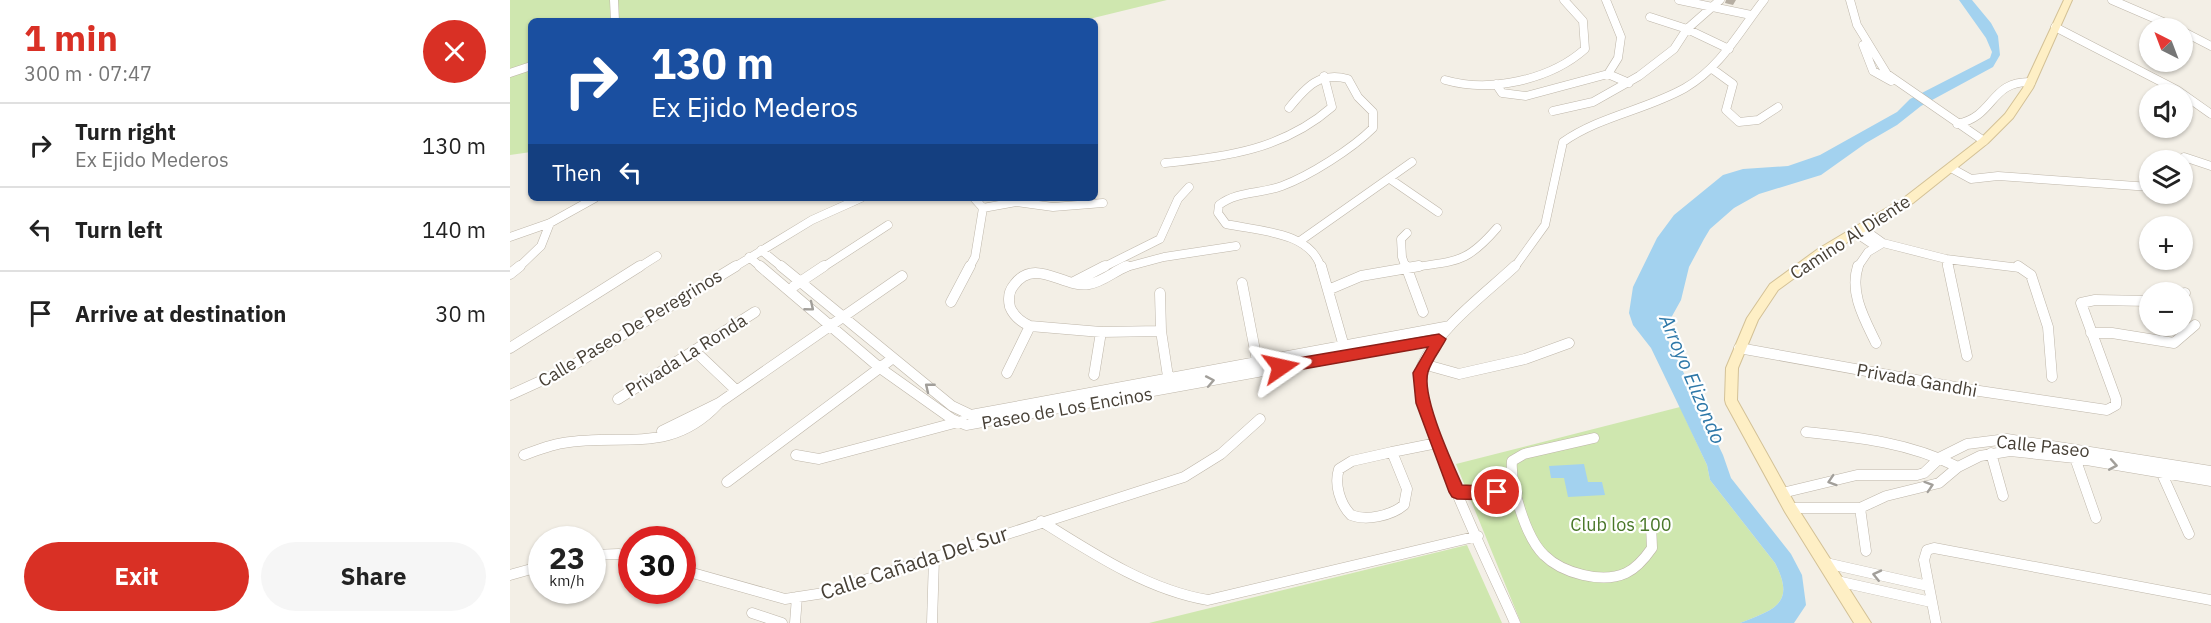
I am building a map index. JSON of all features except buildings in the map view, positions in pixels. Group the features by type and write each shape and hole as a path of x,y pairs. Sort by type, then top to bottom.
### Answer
{"street":[{"path":"614,0 615,18"},
{"path":"1445,80 1466,86 1496,84 1553,70 1579,56 1585,49 1587,28 1582,17 1564,0"},
{"path":"1496,84 1502,93 1526,96 1571,86 1608,74 1617,61 1620,34 1606,8 1606,0"},
{"path":"1680,0 1751,15"},
{"path":"1553,111 1593,102 1629,83 1674,49 1687,29 1720,0"},
{"path":"1515,623 1437,443 1420,384 1423,364 1450,326 1516,266 1540,234 1545,225 1563,142 1576,131 1649,106 1704,76 1741,34 1751,15 1764,0"},
{"path":"1845,0 1873,71 1914,92 1984,141"},
{"path":"1850,0 1849,11 1881,65 1884,75"},
{"name":"Camino Al Diente","path":"1863,623 1790,508 1731,400 1730,379 1739,348 1758,310 1774,287 1858,230 1902,204 1984,141 2009,116 2031,82 2067,0"},
{"path":"2112,0 2154,18"},
{"path":"1650,17 1687,29 1729,48"},
{"path":"2055,27 2177,90 2211,114"},
{"path":"2193,37 2211,46"},
{"path":"1870,63 1881,65"},
{"path":"510,73 528,67"},
{"path":"1711,68 1733,84 1726,110 1740,124 1749,124 1778,107"},
{"path":"1608,74 1629,83"},
{"path":"1290,108 1311,81 1324,76 1337,75 1351,81 1358,97 1373,111 1371,130 1284,186 1231,198 1222,202 1218,209 1226,224 1300,241 1310,247 1317,256 1345,350"},
{"path":"1165,163 1242,155 1288,137 1332,107 1324,76"},
{"path":"1957,124 1976,119 2009,82 2018,80 2031,82"},
{"path":"2193,160 2211,166"},
{"path":"1300,241 1412,162"},
{"path":"1951,168 1971,179 1998,176 2139,186"},
{"path":"1390,179 1438,212"},
{"path":"1074,282 1160,239 1169,228 1178,197 1189,187"},
{"path":"510,237 550,223 590,201"},
{"name":"Calle Paseo De Peregrinos","path":"510,395 567,369 812,220 854,201"},
{"path":"977,201 983,208"},
{"path":"983,208 1017,202 1053,207 1103,204"},
{"path":"951,302 973,264 983,208"},
{"path":"510,274 541,246 549,231 550,223"},
{"path":"788,290 888,225"},
{"path":"1328,290 1360,276 1464,259 1478,250 1497,228"},
{"path":"1858,230 1879,245 1946,260 2017,266 2027,271 2031,275 2048,327 2052,377"},
{"path":"1407,233 1401,239 1401,244 1406,267 1423,312"},
{"path":"1876,343 1858,299 1854,272 1866,252 1879,245"},
{"path":"1161,331 1101,332 1030,326 1020,323 1009,309 1009,298 1022,278 1041,273 1088,285 1133,264 1236,246"},
{"name":"Paseo de Los Encinos","path":"761,250 841,318 952,406 971,415 1169,384"},
{"path":"510,348 657,256"},
{"name":"Paseo de Los Encinos","path":"749,257 831,324 880,368 959,423 984,424 1169,384 1345,350 1450,326"},
{"path":"1946,260 1967,356"},
{"path":"524,455 567,442 647,442 669,438 702,422 719,403 736,390 902,276"},
{"path":"1242,283 1259,367"},
{"path":"1160,293 1161,331 1169,384"},
{"path":"2139,303 2084,301 2080,306 2091,333 2116,332 2153,342 2174,343 2195,325"},
{"name":"Privada La Ronda","path":"618,399 696,352 755,312"},
{"path":"1007,373 1030,326"},
{"path":"1094,375 1101,332"},
{"name":"Privada Gandhi","path":"1739,348 2096,410 2113,409 2116,399 2091,333"},
{"name":"Paseo de Los Encinos","path":"1345,350 1439,339"},
{"path":"1423,364 1452,374 1466,374 1525,359 1569,344"},
{"path":"696,352 736,390"},
{"path":"727,482 893,358"},
{"path":"662,431 719,403"},
{"path":"796,455 819,459 959,423 971,415"},
{"name":"Calle Cañada Del Sur","path":"696,574 785,599 845,587 1041,521 1184,477 1221,454 1260,419"},
{"path":"1806,432 1905,447 1958,466"},
{"path":"1594,438 1534,451 1515,459 1511,471 1516,493 1542,554 1548,560 1576,572 1604,576 1623,574 1644,558 1652,548 1651,524"},
{"name":"Calle Paseo","path":"1782,493 1842,478 1917,475 1924,473 1941,458 1981,440 2018,440 2074,453 2211,471"},
{"path":"1392,452 1407,489 1404,505 1390,514 1360,518 1350,514 1338,483 1339,468 1352,461 1392,452 1437,443"},
{"path":"1790,508 1860,508 1894,494 1930,487 1958,466 1990,453 2010,451 2074,453 2162,474 2211,481"},
{"path":"1990,453 2003,496"},
{"path":"2074,453 2096,518"},
{"path":"2162,474 2189,534"},
{"path":"1883,476 1894,494"},
{"path":"1457,492 1516,493"},
{"path":"1860,508 1866,551"},
{"path":"1041,521 1168,591 1190,598 1208,600 1478,536"},
{"path":"1936,623 1928,586 1925,554 1927,550 1943,548 2211,600"},
{"path":"932,623 934,558"},
{"path":"1826,563 1928,586"},
{"path":"510,575 528,570"},
{"path":"1837,581 1931,602"},
{"path":"795,623 797,597"},
{"path":"752,614 782,623"}],"green space":[{"path":"510,0 1167,0 1093,18 528,18 528,152 510,155"},
{"name":"Club los 100","path":"1680,407 1707,465 1710,480 1775,563 1783,588 1778,604 1740,623 1521,623 1456,464"},
{"path":"1467,545 1502,623 1149,623"}],"water":[{"path":"1959,0 1972,0 1991,23 1998,36 2000,55 1993,67 1921,106 1897,125 1866,143 1821,175 1759,194 1734,208 1710,229 1704,239 1689,267 1681,300 1671,318 1668,340 1723,455 1731,478 1791,554 1802,575 1806,605 1794,623 1740,623 1778,604 1783,588 1781,577 1775,563 1710,480 1707,465 1651,348 1633,325 1629,313 1633,287 1657,238 1674,215 1723,175 1743,169 1788,166 1820,155 1897,112 1910,99 1990,58 1992,52 1986,38"},
{"path":"1584,464 1588,482 1602,482 1605,495 1568,497 1564,478 1551,478 1549,466"}],"route":[{"path":"1281,367 1439,339 1420,373 1424,403 1437,443 1457,492 1497,492"}],"water label":[{"name":"Arroyo Elizondo","path":"1693,379"}]}
